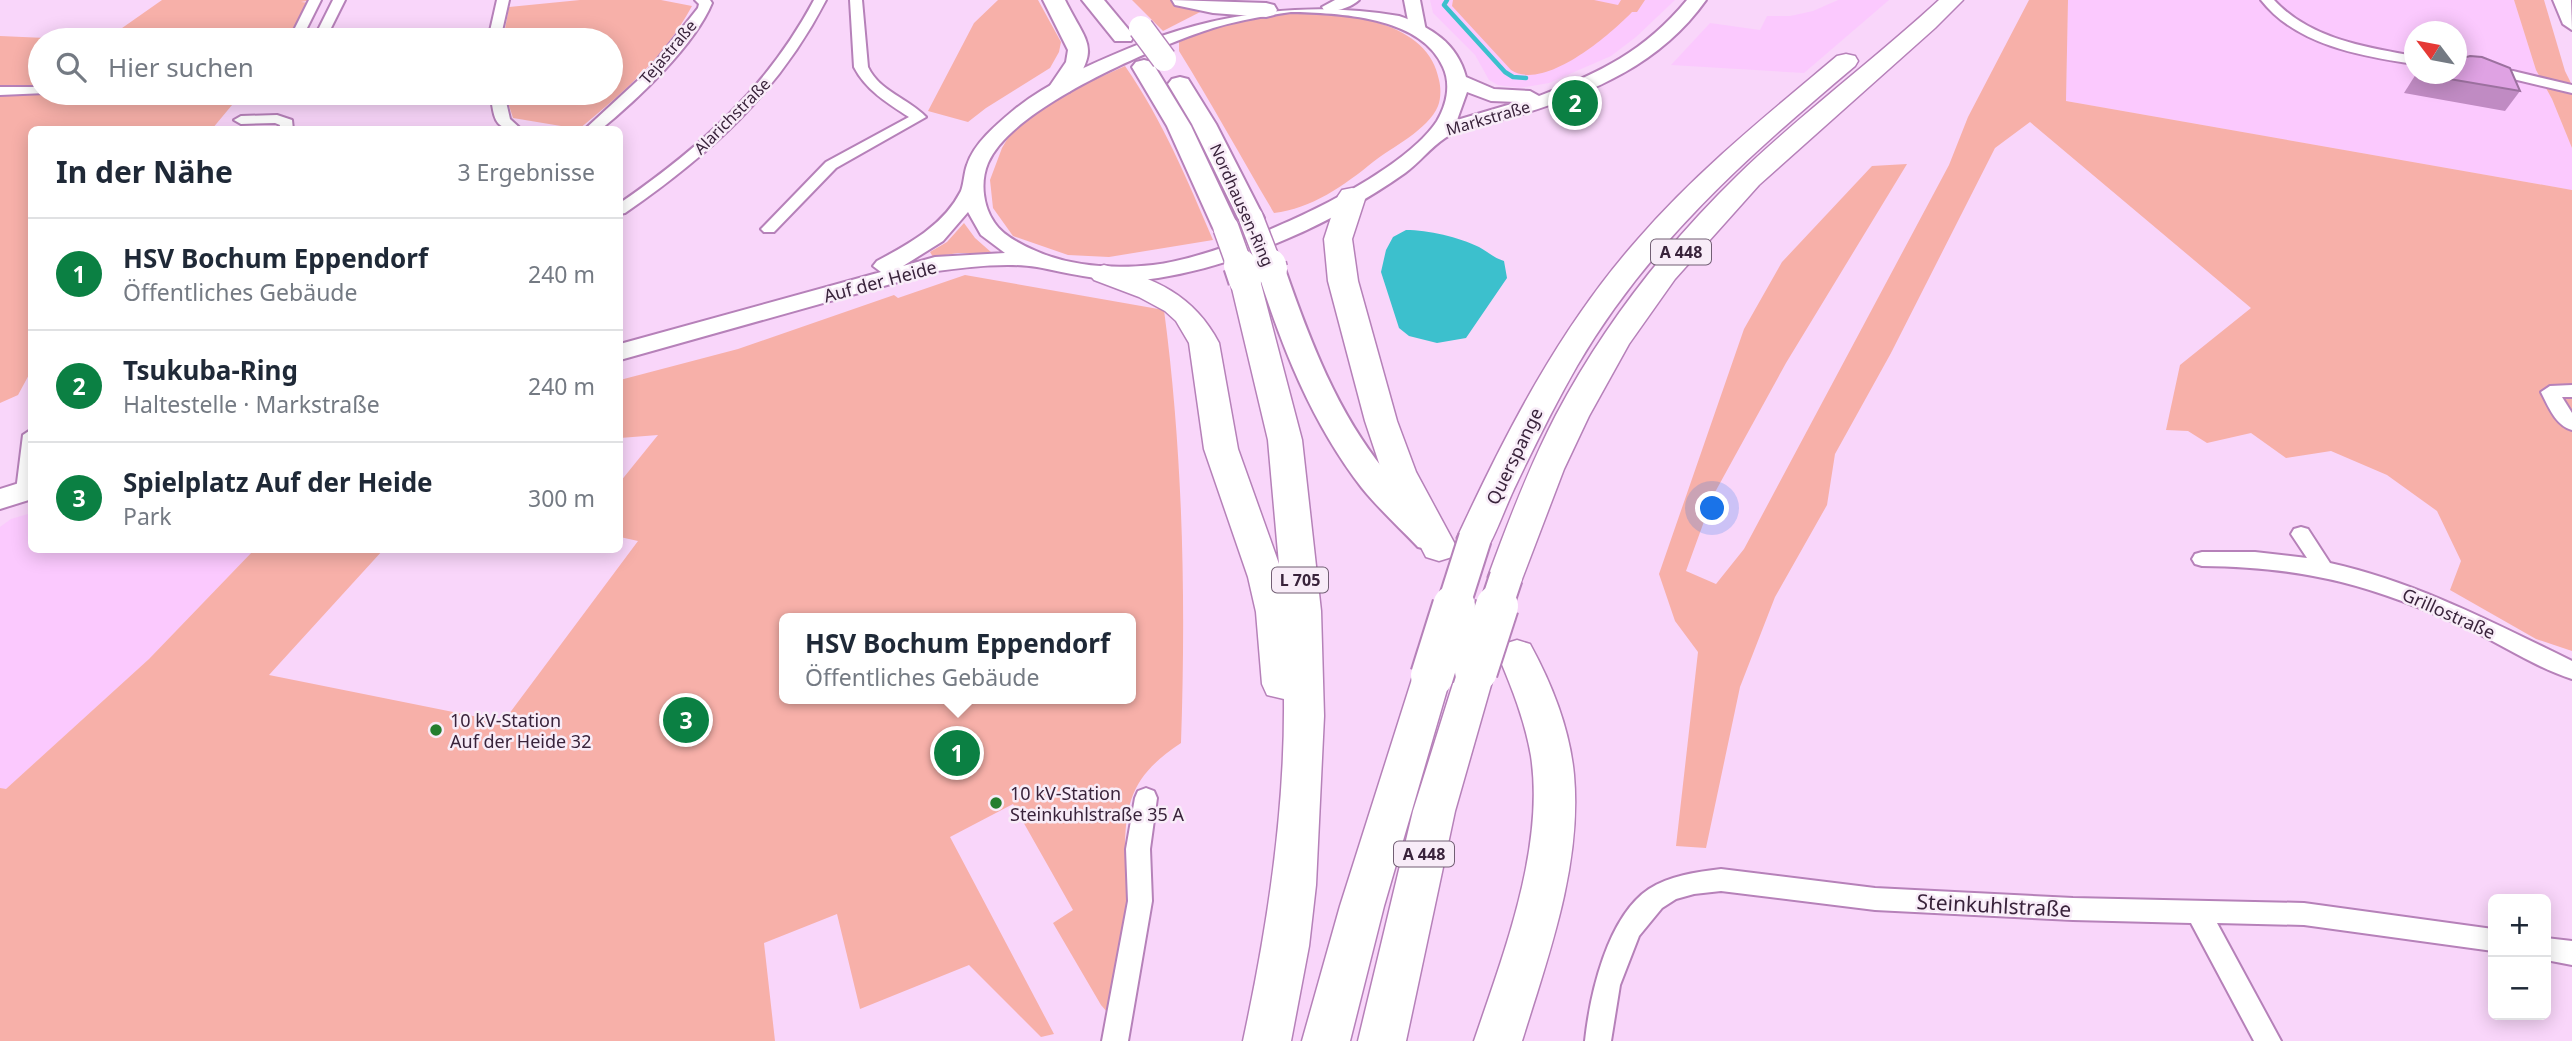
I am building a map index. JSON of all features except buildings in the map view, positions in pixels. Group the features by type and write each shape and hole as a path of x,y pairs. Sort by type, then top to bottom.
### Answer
{"highway":[{"path":"1054,0 1079,50 1077,62 1061,87"},
{"name":"Nordhausen-Ring","path":"1093,0 1132,32"},
{"name":"Nordhausen-Ring","path":"1116,0 1132,32 1154,63 1179,126 1238,223"},
{"path":"1183,0 1213,6 1266,10"},
{"name":"Querspange","path":"1326,1041 1362,906 1475,538 1544,394 1580,334 1637,257 1684,204 1738,152 1918,0"},
{"name":"Querspange","path":"1382,1041 1434,811 1476,671 1506,577 1555,451 1580,403 1616,343 1671,264 1710,219 1759,169 1952,0"},
{"path":"1352,196 1338,239 1343,281 1381,421 1399,472 1439,548"},
{"name":"L 705","path":"1238,223 1258,274 1285,440 1298,555 1304,716 1294,885 1286,946 1267,1041"},
{"path":"1104,274 1175,303 1197,326 1204,343 1221,449 1266,577 1275,612 1282,705 1278,812 1294,885"},
{"name":"Nordhausen-Ring","path":"1258,274 1294,339 1311,381 1337,426 1374,480 1439,548"},
{"path":"1498,1041 1539,897 1549,852 1554,792 1537,699 1517,655"}],"main road":[{"name":"Markstraße","path":"1438,133 1562,96 1646,52 1677,25 1697,0"},
{"path":"2563,0 2572,24"},
{"name":"Auf der Heide","path":"809,300 884,266 934,239 954,218 972,190 980,160 989,144 1023,112 1061,87 1117,60 1208,24 1266,10 1329,7 1382,16 1418,31 1448,56 1457,80"},
{"name":"Markstraße","path":"1457,80 1504,97 1538,96 1577,88"},
{"path":"972,190 976,209 984,224 997,237 1036,260 1071,270 1104,274 1169,271 1206,263 1290,228 1352,196 1409,159 1438,133 1455,104 1459,91 1457,80"},
{"name":"Auf der Heide","path":"623,351 935,264 973,260 1036,260"}],"street":[{"path":"301,28 315,0"},
{"path":"314,28 327,0"},
{"path":"325,28 339,0"},
{"path":"497,28 503,0"},
{"name":"Tejastraße","path":"623,102 681,41 704,8 706,3 701,0"},
{"name":"Alarichstraße","path":"623,208 681,166 749,103 794,47 820,0"},
{"path":"769,229 831,164 919,117 885,96 865,75 861,67 856,0"},
{"path":"1329,7 1350,0"},
{"path":"1412,0 1418,31"},
{"path":"2267,0 2288,19 2310,32 2341,44 2404,58"},
{"path":"2467,69 2513,75 2572,89"},
{"path":"2513,75 2528,74 2572,80"},
{"path":"0,91 28,91"},
{"path":"236,125 254,105"},
{"path":"499,105 503,121 510,126"},
{"name":"Tejastraße","path":"596,126 620,105"},
{"path":"236,125 277,119 287,123 287,126"},
{"path":"2572,391 2550,392 2560,411 2572,424"},
{"path":"19,493 28,453"},
{"path":"2301,534 2322,566"},
{"name":"Grillostraße","path":"2202,559 2261,559 2322,566 2365,577 2432,604 2572,671"},
{"path":"1115,1041 1140,901 1138,849 1146,798"},
{"name":"Steinkuhlstraße","path":"1598,1041 1617,956 1641,913 1655,899 1696,883 1721,880 1875,899 2073,909 2304,914 2488,939"},
{"path":"2198,912 2268,1041"},
{"path":"2551,950 2572,953"}],"shaded area":[{"path":"162,0 313,0 301,2 311,3 300,28 122,28"},
{"path":"580,0 661,0 692,6 656,58 623,90 623,28 505,28 509,7"},
{"path":"998,0 1038,0 1061,42 1050,68 968,122 928,111 974,23"},
{"path":"1132,0 1171,0 1206,9 1163,31"},
{"path":"1430,0 1675,0 1636,37 1611,56 1549,83 1519,88 1498,85 1489,80 1475,55 1433,13"},
{"path":"1453,0 1594,0 1618,5 1621,0 1645,0 1637,12 1632,12 1576,58 1541,73 1525,75 1511,70 1452,6"},
{"path":"1838,0 1889,0 1804,73 1671,65 1710,23 1760,30 1767,16 1790,16 1813,11"},
{"path":"2029,0 2068,0 2066,101 2572,190 2572,651 2536,639 2450,590 2461,561 2437,511 2387,475 2331,451 2286,458 2251,433 2207,443 2188,431 2166,430 2180,365 2251,308 2030,122 1995,148 1891,353 1835,454 1827,505 1775,597 1740,687 1706,848 1676,846 1698,652 1675,621 1659,574 1744,329 1782,262 1872,166 1907,164 1786,363 1714,494 1686,571 1716,584 1744,549 1949,165 1968,117"},
{"path":"2068,0 2514,0 2536,70 2552,99 2572,148 2572,190 2066,101"},
{"path":"2514,0 2544,0 2565,71 2572,85 2572,148 2552,99 2536,70"},
{"path":"1300,12 1362,19 1403,33 1420,45 1432,60 1439,80 1440,96 1438,106 1426,123 1351,179 1327,195 1301,207 1274,213 1179,51 1179,42 1238,22"},
{"path":"0,36 28,37 28,105 232,105 214,126 28,126 28,377 18,395 0,403"},
{"path":"1125,66 1163,129 1213,240 1109,257 1068,255 1013,236 993,208 990,180 1009,136 1031,117 1074,89"},
{"path":"509,105 606,105 582,126 561,126 513,118"},
{"path":"964,223 975,238 992,253 958,253 933,257 930,252 947,242"},
{"path":"1406,230 1462,240 1504,261 1507,278 1466,338 1437,343 1409,336 1399,328 1381,272 1386,250 1393,237"},
{"path":"965,275 1164,310 1182,526 1181,743 1153,765 1136,788 1131,801 1126,832 1126,914 1108,1013 1053,923 1073,910 1013,804 950,837 1054,1034 1041,1037 969,965 860,1009 837,914 764,943 775,1041 0,1041 0,788 6,789 149,659 251,553 380,553 269,675 503,722 638,541 623,538 623,478 658,435 623,438 623,379 738,349 894,295 898,298"},
{"path":"28,514 28,553 251,553 149,659 5,790 0,788 0,527 11,519"}],"waterway":[{"path":"1447,0 1444,5 1505,72 1513,77 1526,78"}],"place":[{"name":"Tsukuba-Ring","path":"1575,103"},
{"name":"Spielplatz Auf der Heide","path":"686,720"},
{"name":"10 kV-Station Auf der Heide 32","path":"436,730"},
{"name":"HSV Bochum Eppendorf","path":"957,753"},
{"name":"10 kV-Station Steinkuhlstraße 35 A","path":"996,803"}]}
